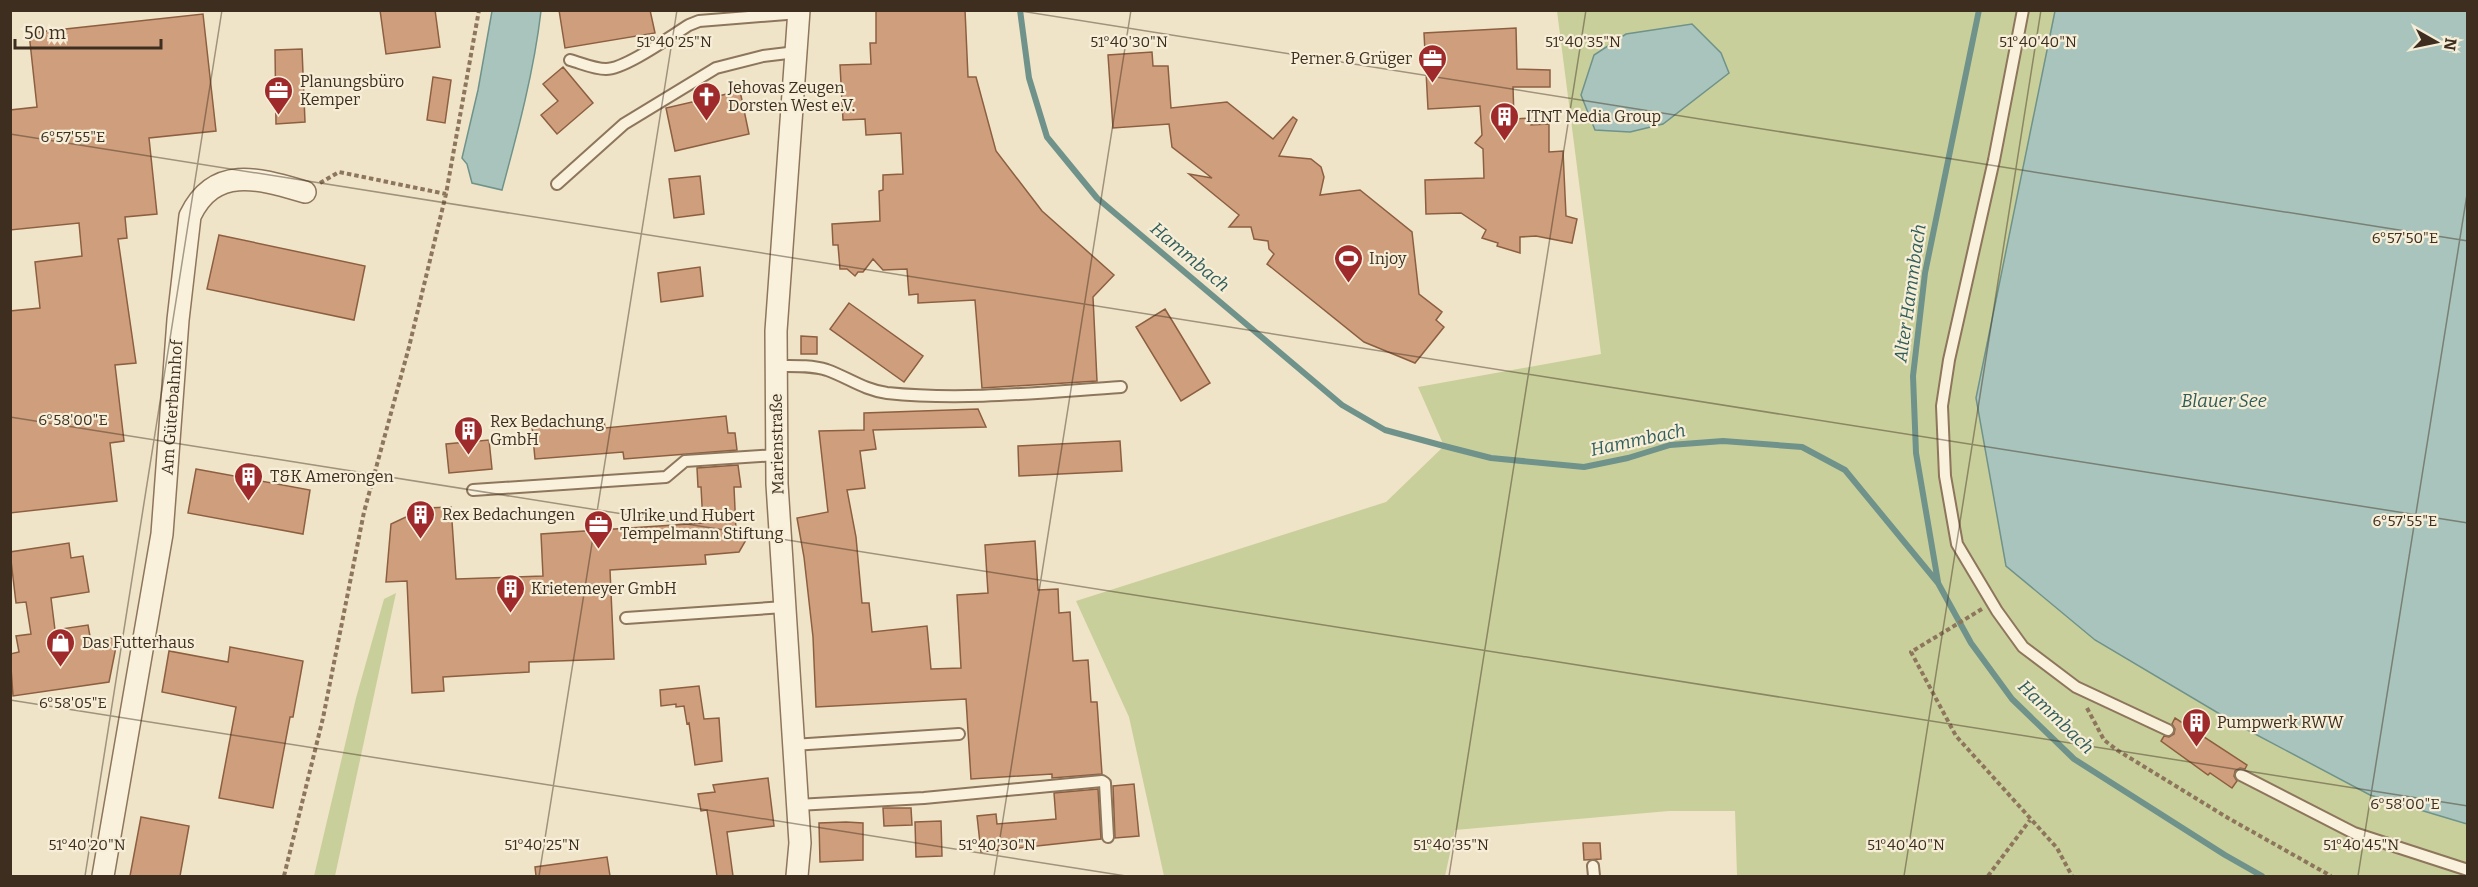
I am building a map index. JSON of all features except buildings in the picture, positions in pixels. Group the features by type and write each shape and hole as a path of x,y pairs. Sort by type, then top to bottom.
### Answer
{"street":[{"name":"Marienstraße","path":"797,876 800,843 784,607 777,454 776,331 799,12"},
{"name":"Am Güterbahnhof","path":"104,876 162,534 178,320 189,216 196,202 206,192 222,183 240,179 259,179 304,192"}],"lane":[{"path":"2023,10 1994,160 1949,360 1942,406 1945,476 1957,544 1992,603 2023,647 2076,687 2168,730"},
{"path":"570,60 613,69 699,21 799,12"},
{"path":"557,184 624,124 716,68 763,56 796,52"},
{"path":"776,366 814,367 874,390 905,394 973,395 1121,387"},
{"path":"473,490 666,477 685,461 777,454"},
{"path":"626,618 784,607"},
{"path":"793,745 959,734"},
{"path":"2241,775 2354,833 2468,870"},
{"path":"797,805 924,798 1102,781 1105,783 1108,837"}],"path":[{"path":"284,876 322,717 364,512 409,347 446,194 479,10"},
{"path":"304,192 339,172 446,194"},
{"path":"1980,611 1911,652 1956,736 2056,848 2072,876"},
{"path":"2076,687 2104,740 2117,750 2228,818 2331,876"},
{"path":"1988,876 2030,820"}],"green space":[{"path":"1557,11 2055,11 2040,87 2095,640 2240,726 2370,795 2467,824 2467,876 1737,876 1735,811 1669,811 1455,830 1445,876 1164,876 1129,717 1076,601 1386,502 1444,446 1418,387 1601,354"},
{"path":"396,593 335,876 314,876 356,698 384,599"}],"water":[{"path":"492,11 541,11 530,78 502,190 472,183 467,164 462,158 478,90"},
{"name":"Blauer See","path":"2055,11 2467,11 2467,824 2370,795 2240,726 2095,640 2006,566 1976,398"},
{"path":"1692,24 1721,53 1729,73 1663,124 1630,132 1595,130 1581,95 1594,55 1626,34"}],"waterway":[{"name":"Hammbach","path":"1020,10 1029,78 1047,137 1097,198 1342,405 1385,430 1444,446 1491,458 1584,467 1628,458 1670,445 1723,441 1802,447 1845,470 1938,583 1971,643 2012,699 2074,759 2262,876"},
{"name":"Alter Hammbach","path":"1938,582 1916,453 1913,376 1925,273 1979,10"}],"place":[{"name":"Perner & Grüger","path":"1433,84"},
{"name":"Planungsbüro Kemper","path":"279,116"},
{"name":"Jehovas Zeugen Dorsten West e.V.","path":"707,122"},
{"name":"ITNT Media Group","path":"1505,142"},
{"name":"Injoy","path":"1348,284"},
{"name":"Rex Bedachung GmbH","path":"469,456"},
{"name":"T&K Amerongen","path":"249,502"},
{"name":"Rex Bedachungen","path":"421,540"},
{"name":"Ulrike und Hubert Tempelmann Stiftung","path":"599,550"},
{"name":"Krietemeyer GmbH","path":"510,614"},
{"name":"Das Futterhaus","path":"61,668"},
{"name":"Pumpwerk RWW","path":"2196,748"}]}
